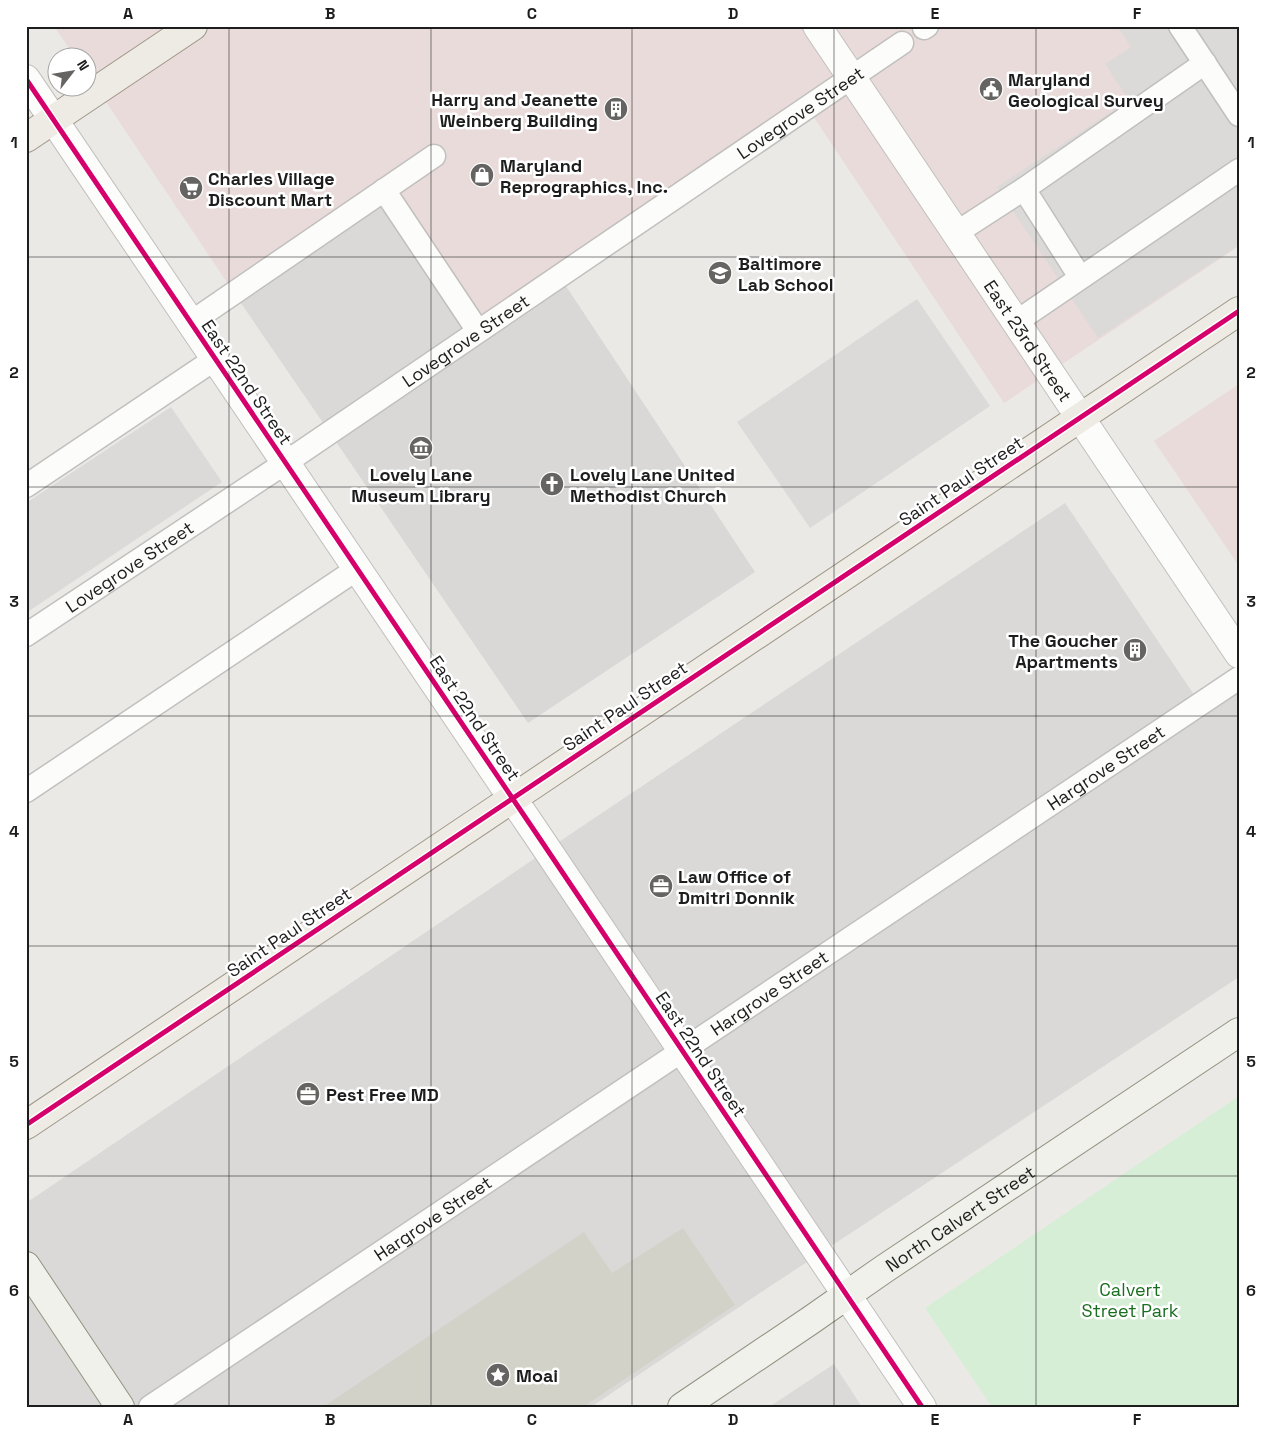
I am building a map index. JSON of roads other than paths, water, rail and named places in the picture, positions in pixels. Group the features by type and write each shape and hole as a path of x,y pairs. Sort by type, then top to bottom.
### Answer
{"main road":[{"path":"26,138 193,26"},
{"name":"Saint Paul Street","path":"26,1125 1239,311"},
{"name":"North Calvert Street","path":"682,1407 884,1269 1239,1032"},
{"path":"26,1266 120,1407"}],"street":[{"name":"East 23rd Street","path":"817,26 1239,654"},
{"name":"East 22nd Street","path":"26,79 513,798 922,1407"}],"lane":[{"path":"1180,26 1239,115"},
{"name":"Lovegrove Street","path":"26,635 285,463 902,43"},
{"path":"956,233 1024,189 1205,64"},
{"path":"190,323 434,156"},
{"path":"1016,322 1239,170"},
{"path":"1024,189 1080,277"},
{"path":"384,190 478,331"},
{"path":"26,486 215,359"},
{"path":"26,791 357,568"},
{"name":"Hargrove Street","path":"150,1407 1239,678"}],"place":[{"name":"Maryland Geological Survey","path":"991,89"},
{"name":"Harry and Jeanette Weinberg Building","path":"616,109"},
{"name":"Maryland Reprographics, Inc.","path":"482,175"},
{"name":"Charles Village Discount Mart","path":"191,188"},
{"name":"Baltimore Lab School","path":"720,273"},
{"name":"Lovely Lane Museum Library","path":"421,448"},
{"name":"Lovely Lane United Methodist Church","path":"552,484"},
{"name":"The Goucher Apartments","path":"1135,650"},
{"name":"Law Office of Dmitri Donnik","path":"661,886"},
{"name":"Pest Free MD","path":"308,1094"},
{"name":"Moai","path":"498,1375"}],"park label":[{"name":"Calvert Street Park","path":"1130,1299"}]}
